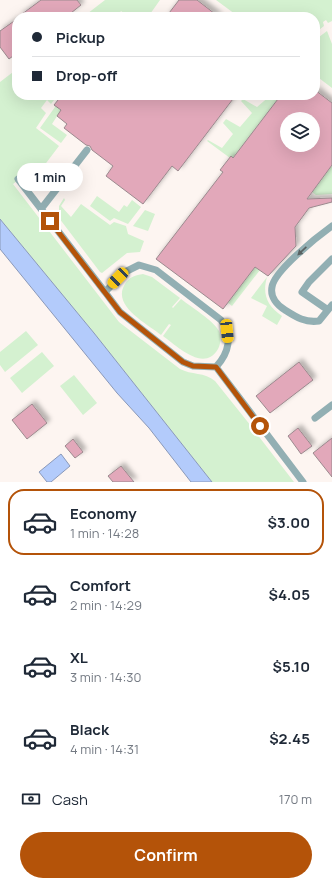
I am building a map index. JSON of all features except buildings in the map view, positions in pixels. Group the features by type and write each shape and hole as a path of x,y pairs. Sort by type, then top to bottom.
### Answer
{"lane":[{"path":"41,209 87,150"},
{"path":"18,179 120,312 183,362 193,366 216,367"},
{"path":"332,226 281,271 272,288 275,302 304,321 319,321 330,307 302,292 309,282 332,259"},
{"path":"105,292 132,267 139,265 156,270 220,320 225,326 227,331 228,348 223,359 216,367"},
{"path":"216,367 303,482"},
{"path":"315,418 332,405"}],"green space":[{"path":"105,0 160,0 152,12 89,12"},
{"path":"216,0 332,0 332,21 328,23 326,20 323,22 324,26 320,29 320,12 232,12"},
{"path":"327,31 332,44 332,88 320,79 320,36"},
{"path":"12,73 12,100 47,100 41,108 46,113 36,128 59,146 37,175 46,183 46,186 35,185 25,175 13,184 119,322 180,369 207,376 215,381 251,426 251,429 253,429 294,482 212,482 94,333 0,219 0,82"},
{"path":"47,100 54,100 51,104"},
{"path":"242,100 257,107 265,100 277,100 233,158 231,156 230,158 207,141 208,140 222,148 233,134 223,123 226,119 240,127 252,113 241,101"},
{"path":"54,105 61,110 52,124 67,135 61,143 40,128 55,107"},
{"path":"332,165 332,194 316,195 312,192"},
{"path":"97,196 119,212 124,205 127,207 132,200 141,207 128,224 114,218 110,221 90,206"},
{"path":"64,198 65,200 61,206 71,217 81,204 110,225 114,222 126,226 128,234 144,241 140,252 127,253 102,273 100,272 59,218 59,206"},
{"path":"145,210 155,214 148,231 133,226"},
{"path":"280,234 270,257 232,306 227,302"},
{"path":"143,274 152,277 180,298 172,307 173,308 181,299 207,318 216,327 220,333 220,342 218,349 212,356 198,358 183,351 163,336 171,325 169,324 161,335 140,320 127,307 123,300 122,292 125,284 133,277"},
{"path":"267,277 265,289 267,299 269,304 282,316 277,325 262,316 267,306 251,298"},
{"path":"26,331 38,345 5,372 0,365 0,352"},
{"path":"42,352 54,366 22,393 10,378"},
{"path":"74,375 97,403 83,415 60,386"}],"water":[{"path":"0,219 94,333 212,482 191,482 149,428 117,393 0,249"},
{"path":"61,454 70,466 51,482 47,482 39,472"}],"route":[{"path":"50,221 120,312 183,362 193,366 216,367 260,426"}]}
